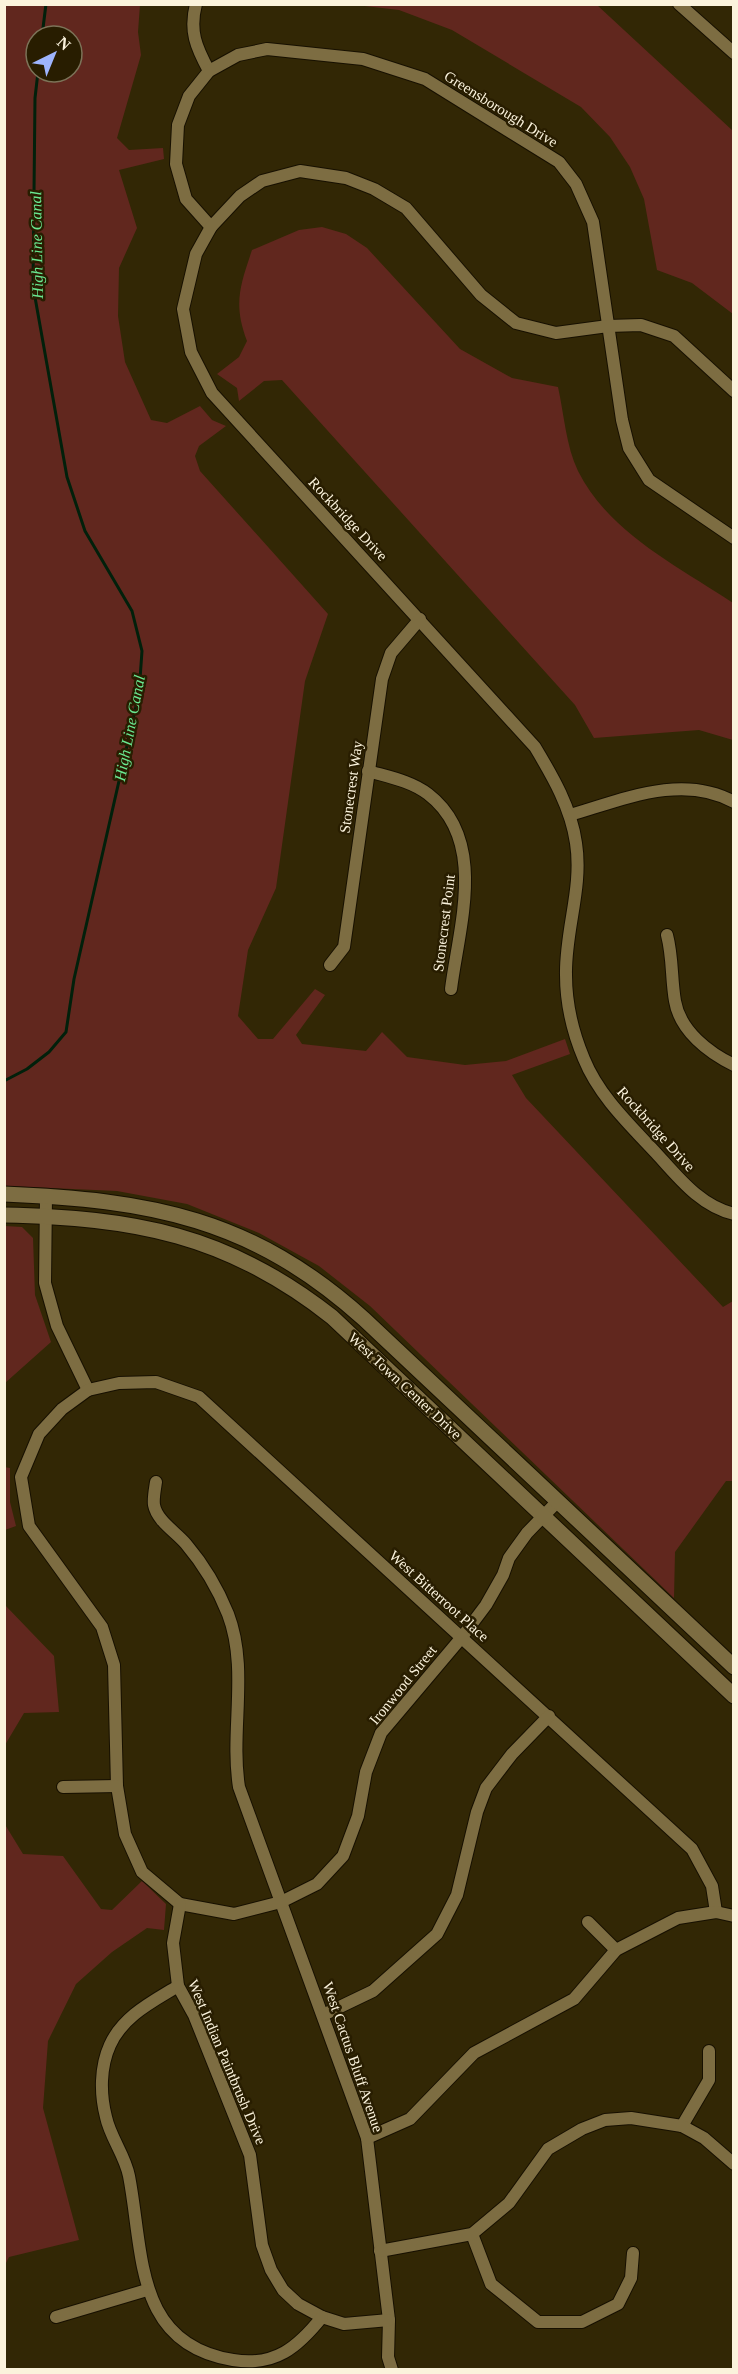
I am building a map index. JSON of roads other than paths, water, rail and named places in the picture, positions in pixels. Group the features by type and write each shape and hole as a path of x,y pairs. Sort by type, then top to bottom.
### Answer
{"street":[{"path":"196,4 192,21 194,42 209,71"},
{"path":"679,4 734,53"},
{"name":"Greensborough Drive","path":"212,227 186,200 176,164 178,126 189,96 209,71 238,56 267,49 363,59 425,80 559,162 576,184 593,222 629,448 649,480 734,538"},
{"name":"Rockbridge Drive","path":"734,391 674,336 641,325 608,326 556,333 516,323 481,295 406,208 374,189 346,178 300,171 262,181 240,196 212,227 196,254 183,309 191,352 212,393 535,747 553,777 570,815 576,844 578,883 566,976 571,1021 585,1061 618,1112 688,1187 704,1201 722,1212 734,1214"},
{"name":"Stonecrest Way","path":"330,965 344,947 382,679 391,653 420,619"},
{"name":"Stonecrest Point","path":"368,771 405,781 429,794 447,815 458,833 466,873 451,989"},
{"path":"570,815 653,791 687,788 712,792 734,802"},
{"path":"667,935 673,959 675,1003 689,1031 710,1053 734,1065"},
{"name":"West Town Center Drive","path":"4,1194 105,1200 176,1214 238,1236 290,1262 345,1303 734,1667"},
{"path":"46,1196 45,1283 57,1326 88,1390 62,1409 39,1434 21,1477 29,1526 102,1627 114,1665 117,1786 125,1834 142,1872 180,1904"},
{"name":"West Town Center Drive","path":"4,1215 105,1220 171,1233 228,1253 278,1278 332,1317 734,1696"},
{"name":"West Bitterroot Place","path":"88,1390 119,1383 156,1382 199,1397 692,1849 711,1886 716,1912"},
{"name":"West Cactus Bluff Avenue","path":"156,1482 154,1506 165,1523 203,1566 229,1616 239,1683 237,1754 239,1787 367,2138 389,2320 388,2357 392,2370"},
{"name":"Ironwood Street","path":"180,1904 234,1914 281,1902 317,1884 343,1856 358,1816 366,1772 381,1733 462,1637 486,1605 509,1558 527,1533 557,1502"},
{"path":"323,2016 373,1991 437,1934 457,1895 477,1812 486,1788 512,1754 549,1716"},
{"path":"63,1787 117,1786"},
{"name":"West Indian Paintbrush Drive","path":"180,1904 173,1943 178,1986 194,2015 250,2155 262,2245 271,2270 283,2290 298,2304 322,2317 344,2324 389,2320"},
{"path":"367,2138 410,2119 474,2053 574,1999 616,1950 678,1918 716,1912 734,1916"},
{"path":"588,1922 616,1950"},
{"path":"178,1986 135,2012 110,2044 102,2074 106,2117 129,2173 147,2290 160,2318 172,2333 192,2347 213,2357 239,2365 261,2361 301,2343 322,2317"},
{"path":"682,2126 709,2080 709,2051"},
{"path":"380,2251 472,2234 509,2203 548,2149 582,2129 605,2120 632,2118 682,2126 704,2138 734,2164"},
{"path":"472,2234 491,2284 538,2322 582,2322 618,2304 631,2278 633,2253"},
{"path":"56,2317 147,2290"}],"waterway":[{"name":"High Line Canal","path":"44,24 46,4"},
{"name":"High Line Canal","path":"4,1081 27,1069 49,1052 66,1032 74,979 139,693 142,651 132,611 85,531 67,477 33,286 37,84"}]}
